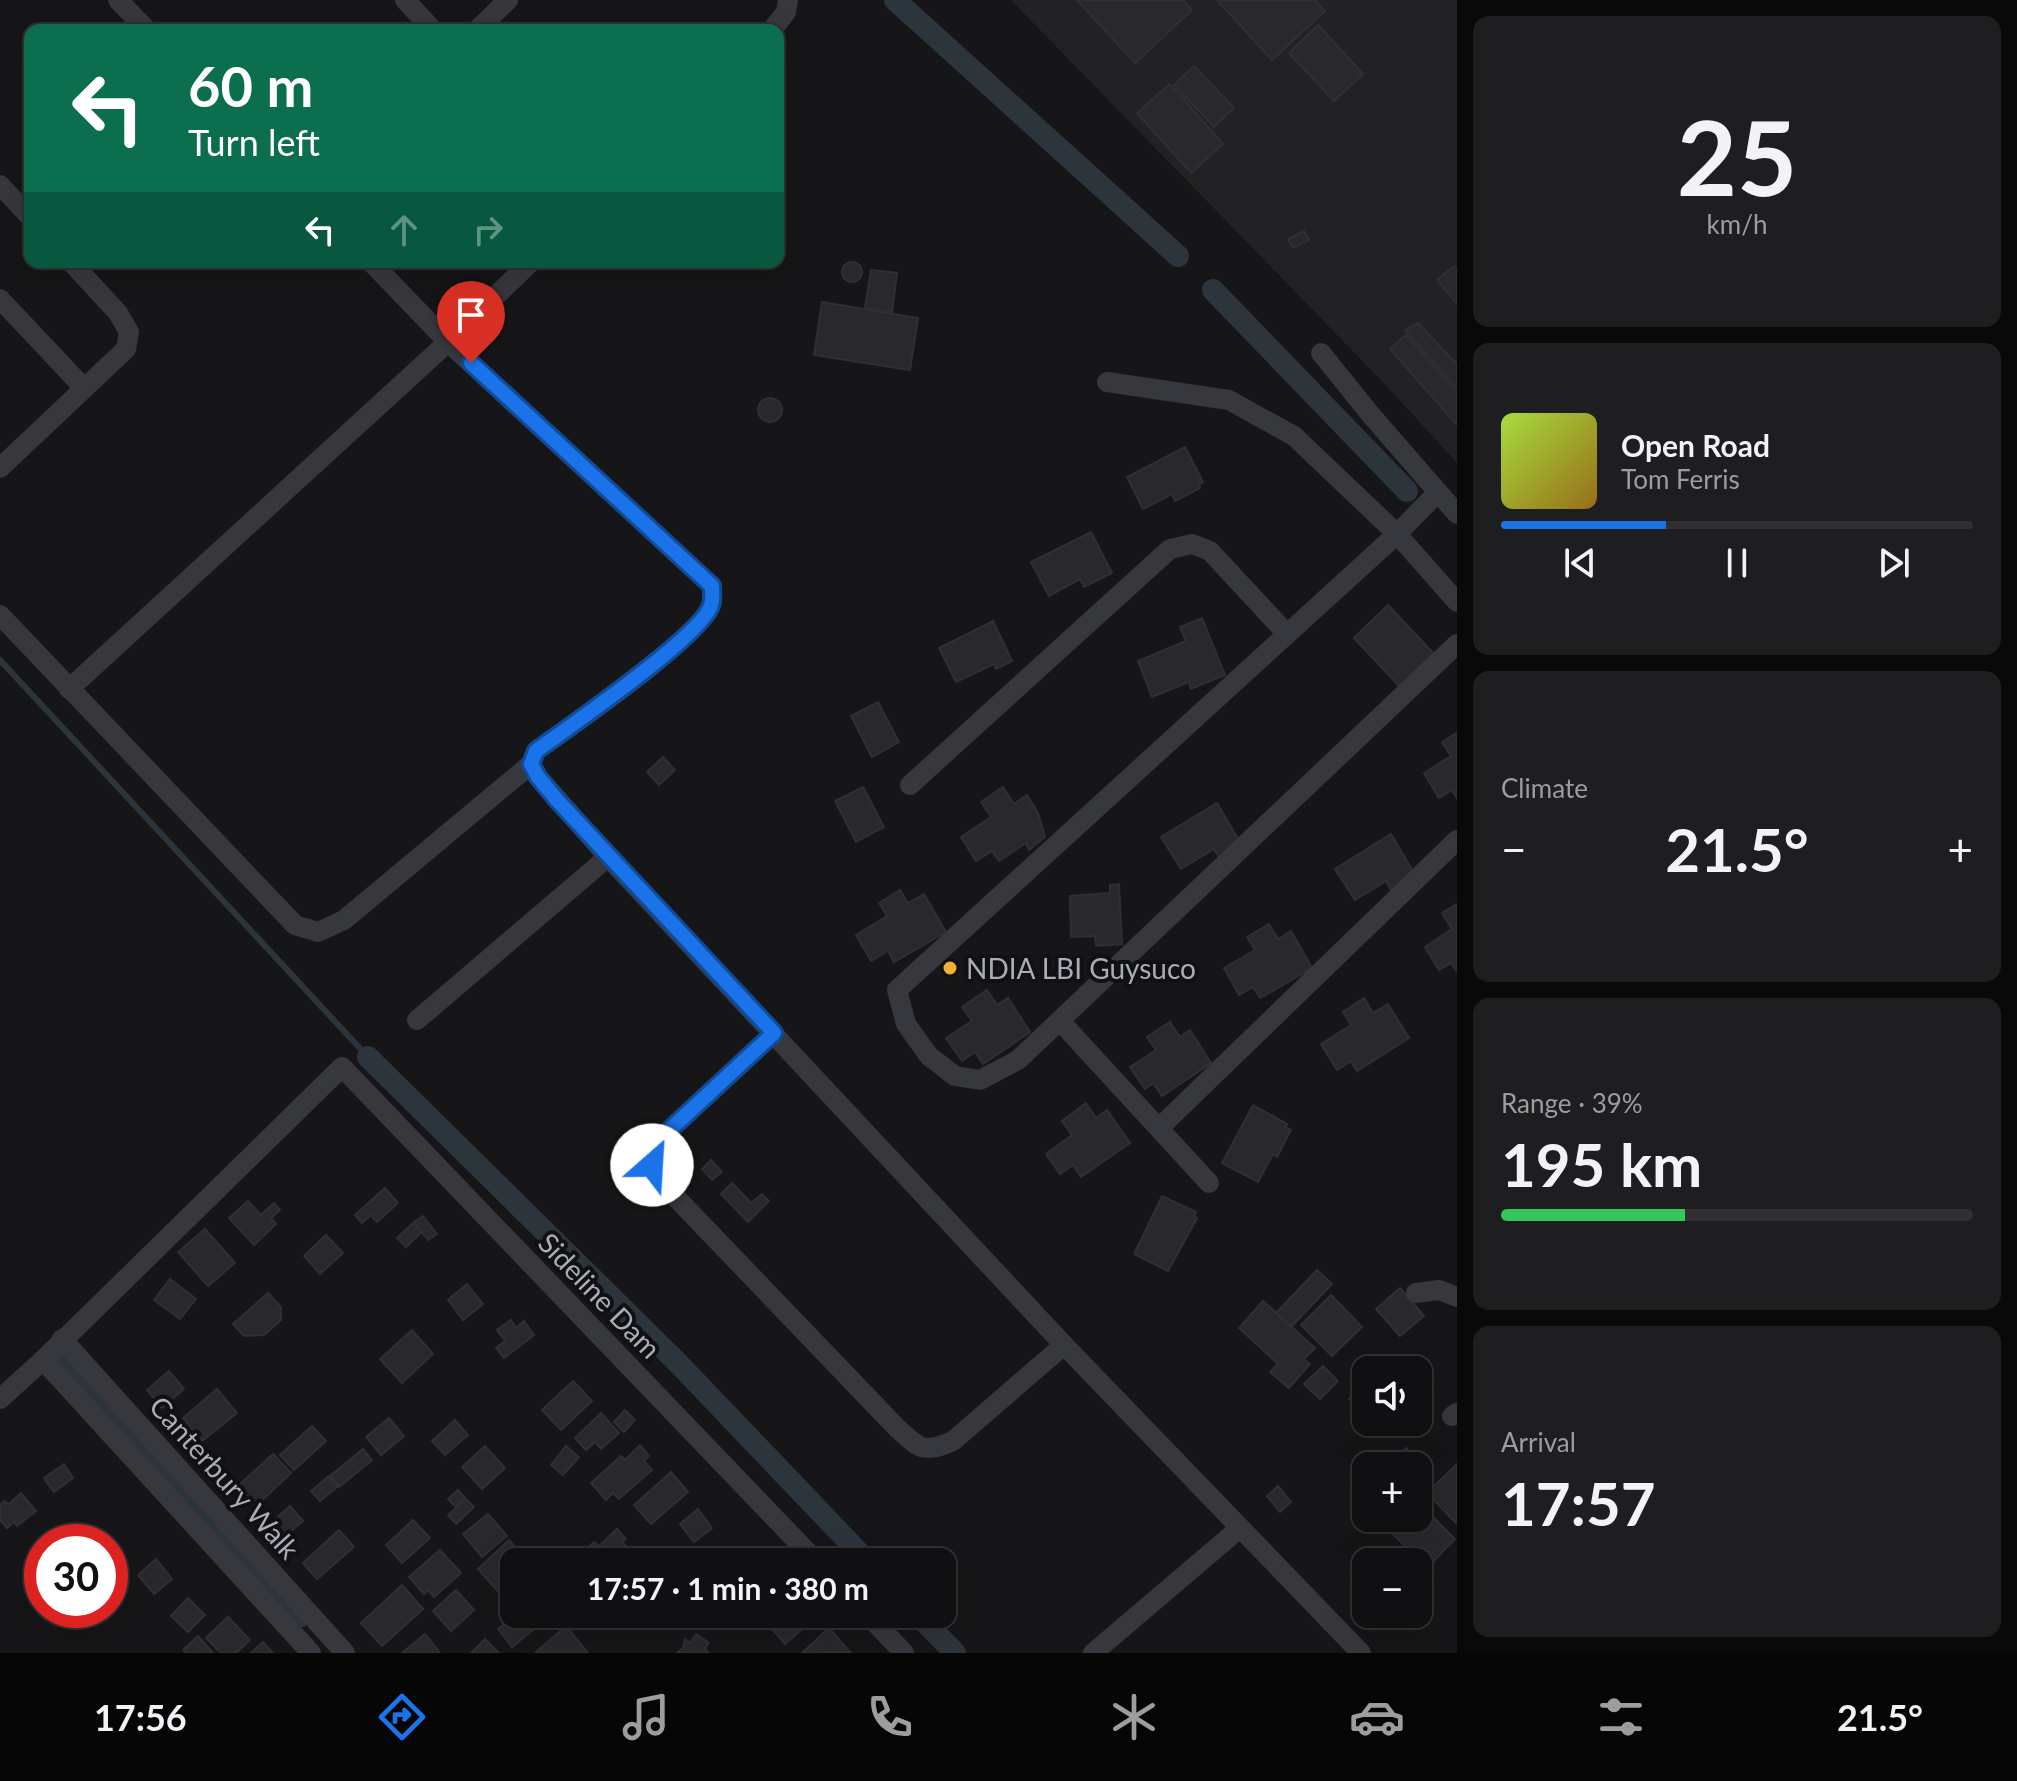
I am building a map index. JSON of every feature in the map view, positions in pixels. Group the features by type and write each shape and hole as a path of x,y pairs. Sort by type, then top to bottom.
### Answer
{"street":[{"path":"118,0 141,24"},
{"path":"405,0 427,24"},
{"path":"483,24 508,0"},
{"path":"777,24 786,12 788,0"},
{"path":"0,185 24,211"},
{"path":"0,468 126,349 129,332 118,313 77,268"},
{"path":"0,615 295,925 318,932 344,920 531,764 536,751 694,630 711,606 712,586 448,342 377,268"},
{"path":"69,689 525,268"},
{"path":"0,299 84,388"},
{"path":"1321,353 1457,514"},
{"path":"1107,382 1229,400 1294,436 1402,529 1457,602"},
{"path":"1438,492 1402,529 897,990 906,1024 929,1056 955,1076 980,1080 1018,1060 1457,644"},
{"path":"910,785 1170,549 1192,544 1210,551 1287,634"},
{"path":"531,764 547,789 608,857 1064,1345 1361,1653"},
{"path":"1159,1128 1457,840"},
{"path":"417,1020 608,857"},
{"path":"1060,1021 1209,1183"},
{"path":"774,1033 662,1137 654,1150 652,1165 663,1184 919,1448 934,1449 953,1441 1064,1345"},
{"name":"Sideline Dam","path":"62,1339 339,1069 803,1548"},
{"path":"1416,1293 1439,1290 1457,1297"},
{"path":"0,1399 62,1339"},
{"name":"Canterbury Walk","path":"62,1339 345,1653"},
{"path":"43,1360 311,1653"},
{"path":"1093,1653 1240,1528"},
{"path":"880,1628 904,1653"}],"shaded area":[{"path":"1011,0 1457,0 1457,463 1381,380"}],"building":[{"path":"1077,0 1183,0 1192,10 1135,63"},
{"path":"1217,0 1315,0 1325,11 1272,60"},
{"path":"1318,25 1363,74 1334,101 1289,53"},
{"path":"1194,66 1234,108 1214,127 1174,85"},
{"path":"1170,84 1223,144 1191,173 1137,113"},
{"path":"1304,231 1309,240 1293,248 1288,239"},
{"path":"852,262 859,265 862,272 859,279 852,282 845,279 842,272 845,265"},
{"path":"1454,266 1457,270 1457,304 1437,280"},
{"path":"871,270 897,273 892,312 865,308"},
{"path":"822,302 918,318 910,370 814,355"},
{"path":"1418,323 1457,364 1457,388 1405,330"},
{"path":"1406,335 1457,392 1457,425 1390,349"},
{"path":"770,398 778,402 782,410 778,418 770,422 762,418 758,410 762,402"},
{"path":"1185,447 1203,482 1199,484 1200,488 1175,501 1172,494 1143,509 1127,477"},
{"path":"1091,532 1112,573 1084,587 1080,579 1049,596 1031,562"},
{"path":"1388,605 1434,654 1400,687 1354,638"},
{"path":"1202,618 1225,675 1191,689 1189,682 1152,697 1138,661 1186,641 1180,627"},
{"path":"993,621 1012,661 996,669 994,664 956,682 939,648"},
{"path":"878,702 899,742 872,757 851,716"},
{"path":"1457,733 1457,798 1452,790 1439,798 1424,773 1451,756 1442,742"},
{"path":"663,757 675,770 659,785 647,772"},
{"path":"863,787 884,827 856,842 835,801"},
{"path":"1003,787 1014,804 1027,795 1038,813 1045,837 1029,850 1026,843 999,861 992,851 976,861 961,837 991,817 981,802"},
{"path":"1217,803 1241,844 1219,857 1214,849 1181,869 1161,837"},
{"path":"1391,834 1415,875 1391,890 1386,881 1355,900 1335,869"},
{"path":"1119,884 1122,944 1096,946 1095,936 1071,937 1070,896 1110,893 1110,885"},
{"path":"900,890 908,903 924,894 946,932 894,962 888,951 871,961 856,935 887,916 879,903"},
{"path":"1457,904 1457,972 1451,963 1439,970 1425,947 1452,929 1442,913"},
{"path":"1269,924 1278,939 1291,931 1312,968 1260,998 1253,987 1239,995 1224,968 1255,950 1247,937"},
{"path":"987,990 997,1005 1008,998 1030,1032 983,1064 975,1052 962,1061 946,1038 972,1021 962,1007"},
{"path":"1364,998 1373,1013 1388,1004 1409,1038 1357,1071 1351,1061 1337,1070 1321,1044 1351,1025 1343,1012"},
{"path":"1170,1022 1180,1037 1190,1030 1211,1063 1162,1096 1153,1083 1145,1089 1130,1067 1156,1050 1147,1037"},
{"path":"1086,1103 1096,1118 1107,1110 1130,1143 1081,1177 1073,1165 1060,1174 1046,1154 1072,1135 1062,1121"},
{"path":"1253,1105 1287,1124 1285,1127 1291,1130 1277,1157 1273,1154 1258,1182 1222,1163"},
{"path":"711,1160 722,1172 712,1180 702,1169"},
{"path":"732,1183 751,1203 762,1194 769,1201 748,1222 721,1194"},
{"path":"385,1188 398,1203 377,1222 371,1215 362,1223 355,1215"},
{"path":"1162,1196 1196,1212 1194,1216 1197,1218 1168,1271 1134,1254"},
{"path":"248,1201 261,1215 274,1203 280,1210 271,1218 276,1224 254,1245 229,1218"},
{"path":"423,1216 437,1234 428,1240 414,1222"},
{"path":"413,1223 422,1232 406,1247 397,1238"},
{"path":"205,1229 235,1263 208,1286 178,1252"},
{"path":"326,1235 343,1253 320,1274 304,1256"},
{"path":"1317,1270 1332,1284 1291,1327 1276,1313"},
{"path":"170,1279 196,1299 180,1319 154,1300"},
{"path":"467,1284 483,1304 463,1320 448,1300"},
{"path":"1400,1288 1424,1316 1400,1336 1376,1309"},
{"path":"268,1293 281,1307 281,1320 264,1335 244,1336 233,1324"},
{"path":"1331,1295 1362,1327 1332,1356 1301,1325"},
{"path":"1263,1301 1315,1348 1304,1359 1310,1364 1289,1388 1270,1372 1278,1364 1239,1328"},
{"path":"511,1320 516,1328 524,1321 534,1335 504,1358 496,1348 505,1341 497,1330"},
{"path":"412,1330 433,1354 402,1383 380,1359"},
{"path":"1323,1366 1338,1381 1320,1399 1304,1384"},
{"path":"169,1371 184,1389 162,1408 147,1390"},
{"path":"573,1381 592,1401 561,1430 542,1410"},
{"path":"217,1389 237,1413 202,1441 183,1418"},
{"path":"625,1410 635,1420 624,1432 614,1422"},
{"path":"601,1413 619,1433 601,1449 595,1442 586,1450 575,1438"},
{"path":"389,1418 404,1436 381,1455 366,1437"},
{"path":"455,1420 468,1435 445,1455 432,1441"},
{"path":"312,1426 326,1441 294,1470 280,1455"},
{"path":"640,1445 649,1456 644,1461 652,1470 619,1499 613,1493 606,1500 591,1483 621,1456 625,1460"},
{"path":"485,1446 505,1468 482,1489 462,1467"},
{"path":"566,1446 579,1457 563,1475 551,1465"},
{"path":"363,1449 372,1460 339,1487 330,1476"},
{"path":"273,1454 291,1473 256,1506 238,1486"},
{"path":"64,1464 73,1478 54,1492 44,1478"},
{"path":"1457,1464 1457,1524 1432,1498 1432,1488"},
{"path":"671,1472 688,1492 651,1524 634,1505"},
{"path":"329,1476 337,1487 320,1501 311,1491"},
{"path":"1278,1486 1291,1502 1280,1512 1267,1496"},
{"path":"458,1490 465,1498 456,1507 448,1499"},
{"path":"21,1493 36,1511 17,1526 14,1522 7,1528 0,1520 0,1505 4,1501 9,1504"},
{"path":"466,1499 474,1507 456,1524 448,1515"},
{"path":"290,1506 303,1521 285,1536 273,1521"},
{"path":"698,1509 712,1528 694,1542 680,1524"},
{"path":"488,1514 507,1536 482,1557 463,1534"},
{"path":"1432,1516 1455,1539 1432,1563 1432,1548 1407,1548 1393,1534 1432,1532"},
{"path":"413,1520 430,1538 402,1563 386,1545"},
{"path":"617,1529 626,1539 622,1542 628,1548 587,1548 594,1542 599,1546"},
{"path":"339,1530 354,1547 317,1579 303,1563"},
{"path":"509,1540 516,1548 500,1548"},
{"path":"500,1548 500,1594 478,1569"},
{"path":"440,1550 461,1573 434,1597 428,1590 424,1594 409,1577"},
{"path":"156,1559 172,1579 154,1594 138,1575"},
{"path":"402,1585 423,1609 382,1646 361,1623"},
{"path":"456,1590 474,1610 451,1631 433,1611"},
{"path":"188,1598 205,1615 188,1632 171,1616"},
{"path":"228,1617 250,1640 236,1653 221,1653 206,1638"},
{"path":"500,1627 535,1628 512,1647 498,1629"},
{"path":"568,1628 588,1653 535,1653"},
{"path":"799,1628 801,1630 785,1644 772,1629"},
{"path":"829,1628 850,1652 802,1653"},
{"path":"425,1634 440,1653 402,1653"},
{"path":"696,1634 709,1643 705,1648 708,1653 677,1653 683,1648 685,1639 690,1643"},
{"path":"198,1636 213,1653 186,1653 183,1650"},
{"path":"485,1639 499,1653 471,1653"},
{"path":"263,1642 273,1653 251,1653"}],"waterway":[{"path":"895,0 1178,256"},
{"path":"1213,290 1407,491"},
{"path":"0,660 368,1057"},
{"path":"368,1057 677,1362 855,1548"},
{"path":"57,1351 299,1617"},
{"path":"931,1628 955,1653"}],"place":[{"name":"NDIA LBI Guysuco","path":"950,968"}],"route":[{"path":"471,363 712,586 711,606 694,630 536,751 531,764 557,800 608,857 774,1033 662,1137 654,1150 652,1165"}]}
